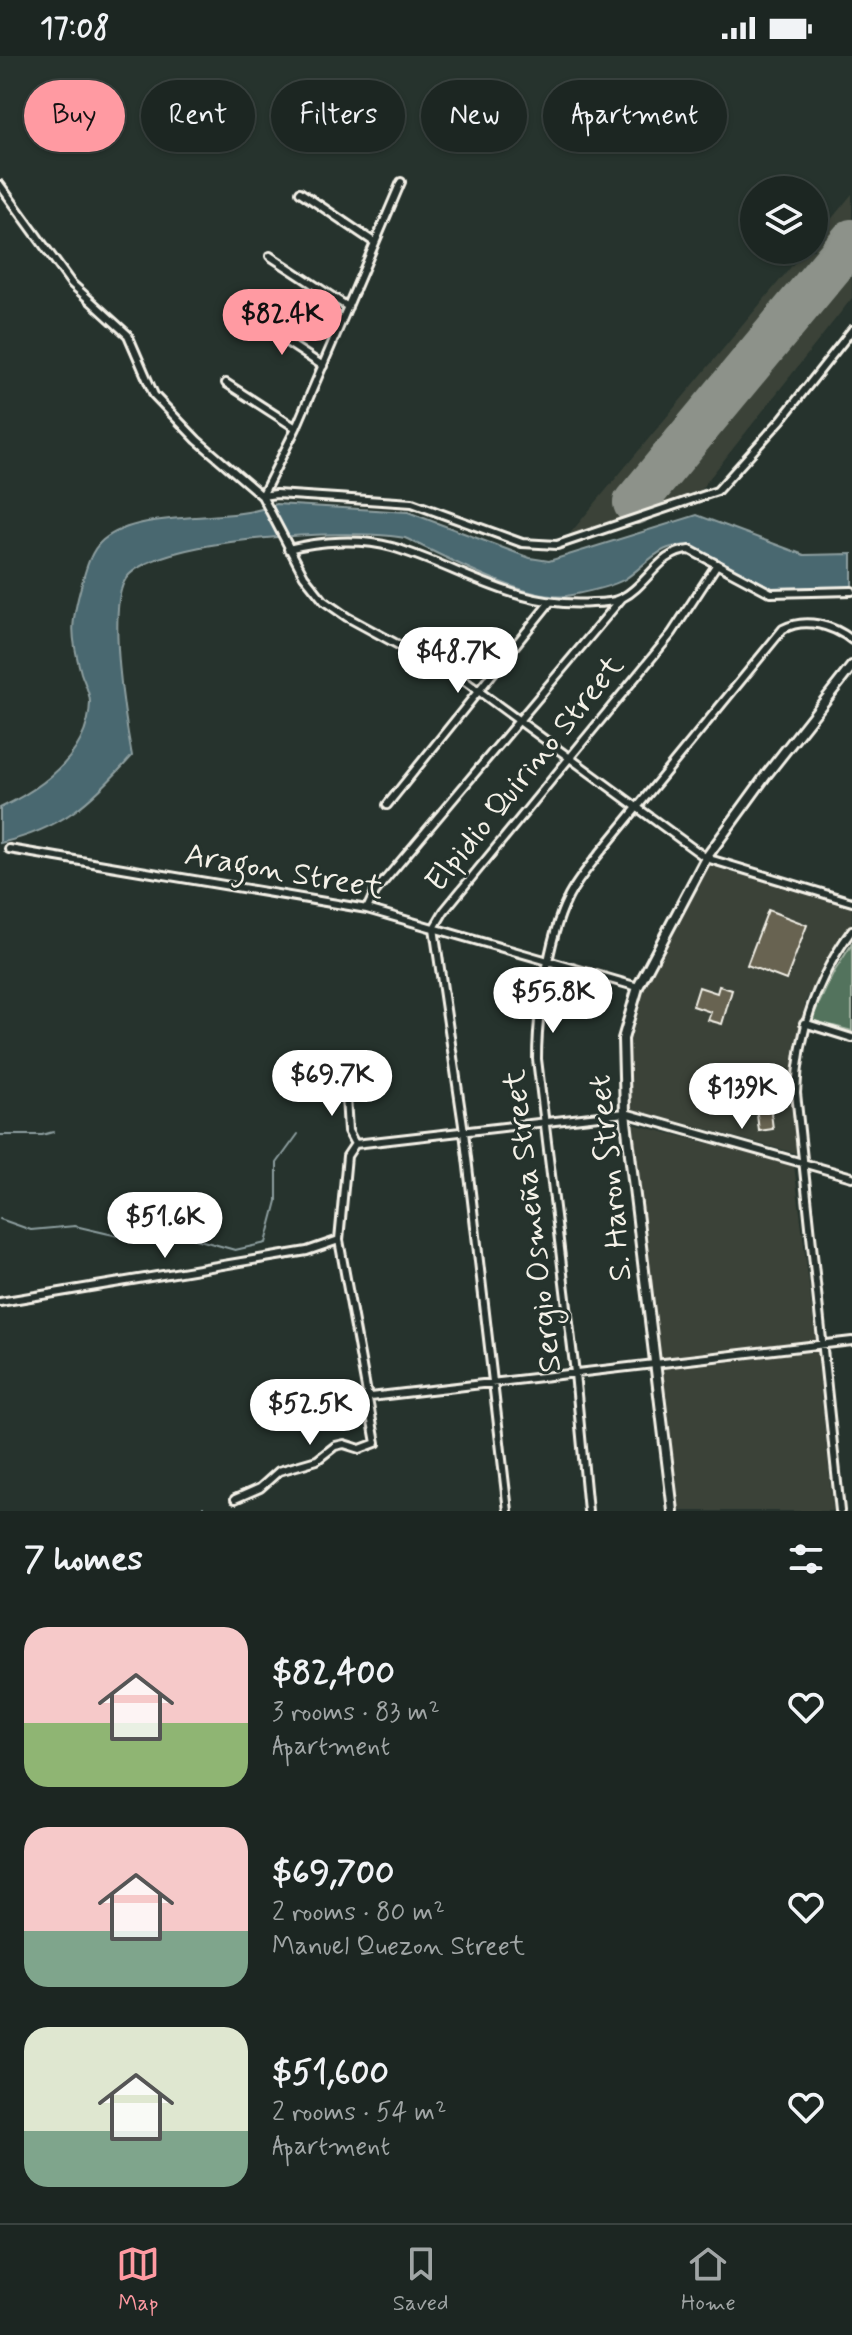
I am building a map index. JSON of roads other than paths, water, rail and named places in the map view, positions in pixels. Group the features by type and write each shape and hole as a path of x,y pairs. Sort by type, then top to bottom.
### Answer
{"street":[{"path":"262,496 296,428 401,182"},
{"path":"0,185 71,283 128,335 154,395 197,440 262,496 288,549 324,601 480,692 706,858 852,902"},
{"path":"300,192 374,242"},
{"path":"270,256 348,307"},
{"path":"258,323 323,366"},
{"path":"262,496 276,494 412,503 522,543 557,545 717,491 781,420 851,332"},
{"path":"226,383 296,428"},
{"path":"288,549 311,543 388,546 490,587 550,602 592,603 622,598"},
{"path":"367,909 375,892 622,598 676,550 690,550 771,593 852,591"},
{"name":"Elpidio Quirino Street","path":"508,1511 464,1132 434,928 444,911 672,633 717,564"},
{"path":"387,805 550,602"},
{"name":"Sergio Osmeña Street","path":"588,1511 537,1042 561,914 574,887 776,636 791,624 826,626 852,640"},
{"name":"S. Haron Street","path":"673,1511 625,1113 622,1050 638,987 706,858 852,666"},
{"name":"Aragon Street","path":"9,849 367,909 638,987"},
{"path":"840,1511 796,1093 804,1023 826,971 852,930"},
{"path":"804,1023 852,1038"},
{"path":"345,1079 348,1131 355,1144"},
{"path":"355,1144 625,1113 852,1177"},
{"path":"235,1499 260,1488 279,1471 317,1460 335,1446 344,1444 360,1449 375,1445 370,1397 339,1240 347,1156 355,1144"},
{"path":"0,1302 307,1251 339,1240"},
{"path":"370,1397 852,1341"}],"water":[{"path":"276,504 408,512 530,558 549,561 697,515 804,555 852,554 852,588 772,588 693,547 682,546 663,550 619,582 566,596 549,596 508,585 405,538 380,535 301,535 255,539 171,554 140,566 124,582 119,597 119,667 132,756 74,812 41,830 0,843 0,808 47,780 72,754 88,721 90,699 77,660 73,628 85,571 99,544 120,530 140,523 235,514"}],"waterway":[{"path":"0,1135 53,1132"},
{"path":"0,1219 31,1230 75,1226 122,1237 185,1236 235,1250 266,1243 277,1201 277,1163 298,1134"},
{"path":"202,1511 203,1507"}]}
